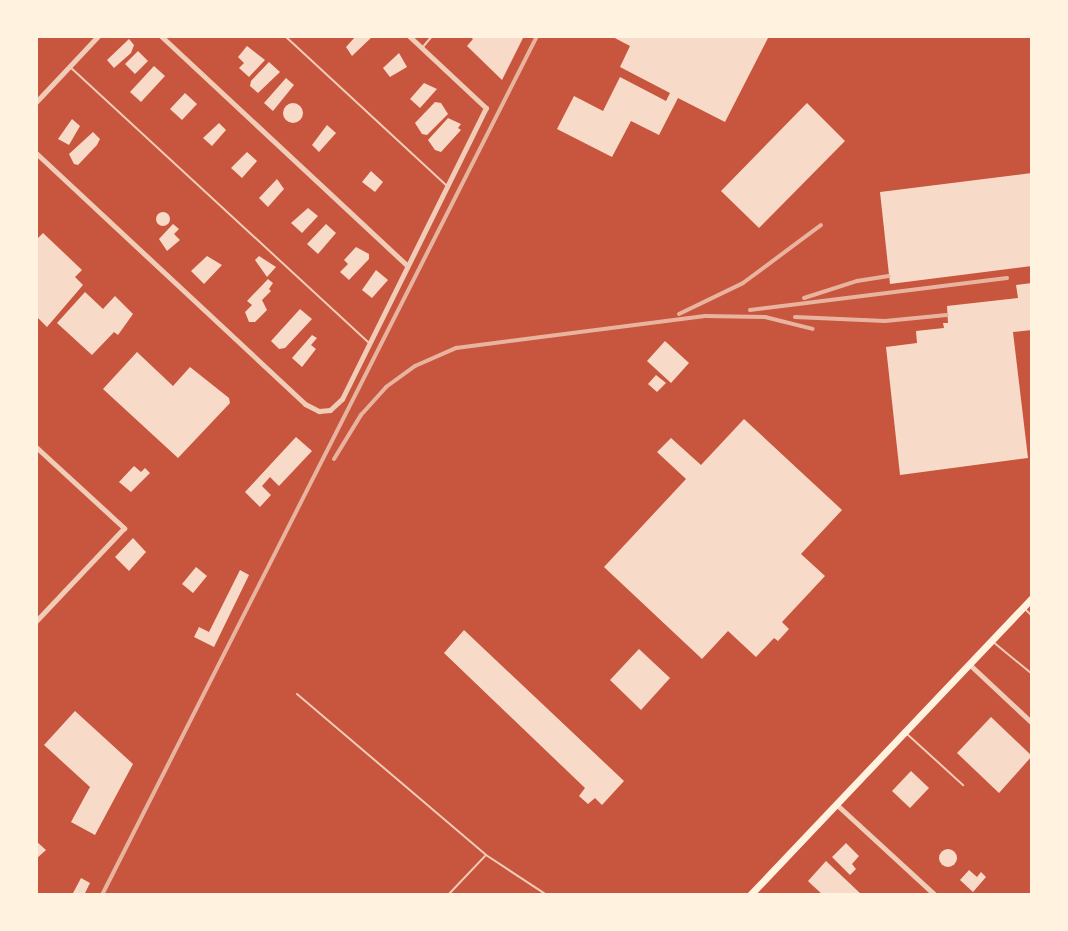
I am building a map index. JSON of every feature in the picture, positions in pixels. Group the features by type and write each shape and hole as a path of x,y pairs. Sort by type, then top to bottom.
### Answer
{"main road":[{"path":"750,895 1032,598"}],"street":[{"path":"36,102 98,36"},
{"path":"161,36 407,265"},
{"path":"36,153 305,404 325,411 342,399 486,108 409,36"},
{"path":"36,447 124,528 36,621"},
{"path":"969,664 1032,723"},
{"path":"836,804 935,895"}],"lane":[{"path":"285,36 447,186"},
{"path":"422,48 432,36"},
{"path":"69,66 369,344"},
{"path":"1023,607 1032,616"},
{"path":"992,641 1032,674"},
{"path":"297,694 486,855 547,895"},
{"path":"905,732 963,785"},
{"path":"448,895 486,855"}],"building":[{"path":"356,36 373,36 352,56 346,47"},
{"path":"469,36 524,36 502,80 467,46 473,39"},
{"path":"611,36 769,36 725,122 678,98 659,135 631,121 612,157 557,129 574,96 603,111 620,77 666,101 670,93 620,67 630,46"},
{"path":"129,39 134,45 131,53 114,68 107,60"},
{"path":"247,46 265,60 249,77 239,68 244,63 238,57"},
{"path":"138,51 148,61 135,74 125,64"},
{"path":"399,53 407,67 390,77 383,68"},
{"path":"269,62 280,72 258,93 250,86 251,81"},
{"path":"154,66 165,76 141,102 130,92"},
{"path":"286,78 294,85 273,111 264,103"},
{"path":"424,83 437,89 420,108 410,99"},
{"path":"185,93 197,104 182,120 170,109"},
{"path":"435,102 441,103 448,114 427,135 422,134 415,123"},
{"path":"293,103 300,106 303,113 300,120 293,123 286,120 283,113 286,106"},
{"path":"807,103 845,141 759,228 721,191"},
{"path":"448,118 461,124 458,128 461,130 441,152 435,150 428,140"},
{"path":"72,119 80,126 69,145 58,139"},
{"path":"219,123 226,130 212,146 203,138"},
{"path":"327,125 336,133 319,152 312,145"},
{"path":"93,132 100,139 97,145 78,165 74,164 69,154"},
{"path":"247,152 257,161 242,178 231,168"},
{"path":"371,171 383,182 375,192 362,182"},
{"path":"1032,173 1032,266 890,284 880,192"},
{"path":"277,179 284,189 268,207 259,198"},
{"path":"308,208 318,216 302,233 291,223"},
{"path":"163,212 168,214 170,219 168,224 163,226 158,224 156,219 158,214"},
{"path":"173,224 179,229 174,234 180,240 167,251 159,239"},
{"path":"326,224 336,233 318,254 307,244"},
{"path":"43,233 82,270 75,277 83,285 47,327 36,316 36,240"},
{"path":"356,247 369,254 369,259 349,280 340,272 348,264 344,260"},
{"path":"207,256 222,265 204,284 191,271"},
{"path":"259,256 276,267 267,277 255,260"},
{"path":"376,270 388,280 372,298 362,290"},
{"path":"268,279 273,283 269,289 271,291 262,300 267,310 255,322 249,322 245,312 252,305 247,301"},
{"path":"1032,283 1032,330 1013,332 1028,458 900,475 886,347 917,343 916,331 944,328 943,323 948,323 947,306 1018,298 1016,285"},
{"path":"85,292 103,309 115,296 133,314 118,335 114,332 92,355 57,323"},
{"path":"300,309 312,319 285,348 279,349 271,341"},
{"path":"312,335 317,338 311,345 316,349 302,367 292,358"},
{"path":"665,341 689,363 671,383 647,361"},
{"path":"137,352 173,386 190,367 229,398 230,403 178,458 103,389"},
{"path":"656,375 666,383 657,392 648,384"},
{"path":"744,419 842,510 801,554 825,576 782,622 789,629 778,641 774,638 756,657 728,631 702,659 604,567 686,479 657,452 671,438 701,465"},
{"path":"296,437 312,451 279,486 270,477 262,486 271,495 260,507 245,492"},
{"path":"134,466 141,472 145,468 150,473 131,492 119,482"},
{"path":"133,538 146,552 129,571 115,557"},
{"path":"196,567 207,576 193,593 182,584"},
{"path":"240,570 249,575 214,647 194,637 199,627 209,632"},
{"path":"464,630 624,781 602,805 595,798 588,804 579,796 585,788 444,653"},
{"path":"639,649 670,678 641,710 610,680"},
{"path":"75,711 133,764 95,835 71,822 90,787 44,745"},
{"path":"991,717 1032,756 999,793 957,753"},
{"path":"911,771 929,788 910,808 892,791"},
{"path":"36,841 46,850 36,859"},
{"path":"846,843 859,856 852,864 856,869 850,875 832,857"},
{"path":"948,849 954,852 957,858 954,864 948,867 942,864 939,858 942,852"},
{"path":"826,861 862,895 823,895 811,884 808,881"},
{"path":"969,870 977,877 981,872 986,877 973,892 960,880"},
{"path":"81,878 90,883 84,895 72,895"}],"railway":[{"path":"102,895 537,36"},
{"path":"679,314 743,283 821,225"},
{"path":"804,298 857,281 889,276"},
{"path":"750,310 1007,278"},
{"path":"795,317 885,321 947,315"},
{"path":"334,459 361,415 386,387 415,366 456,348 705,316 765,317 813,329"}]}
